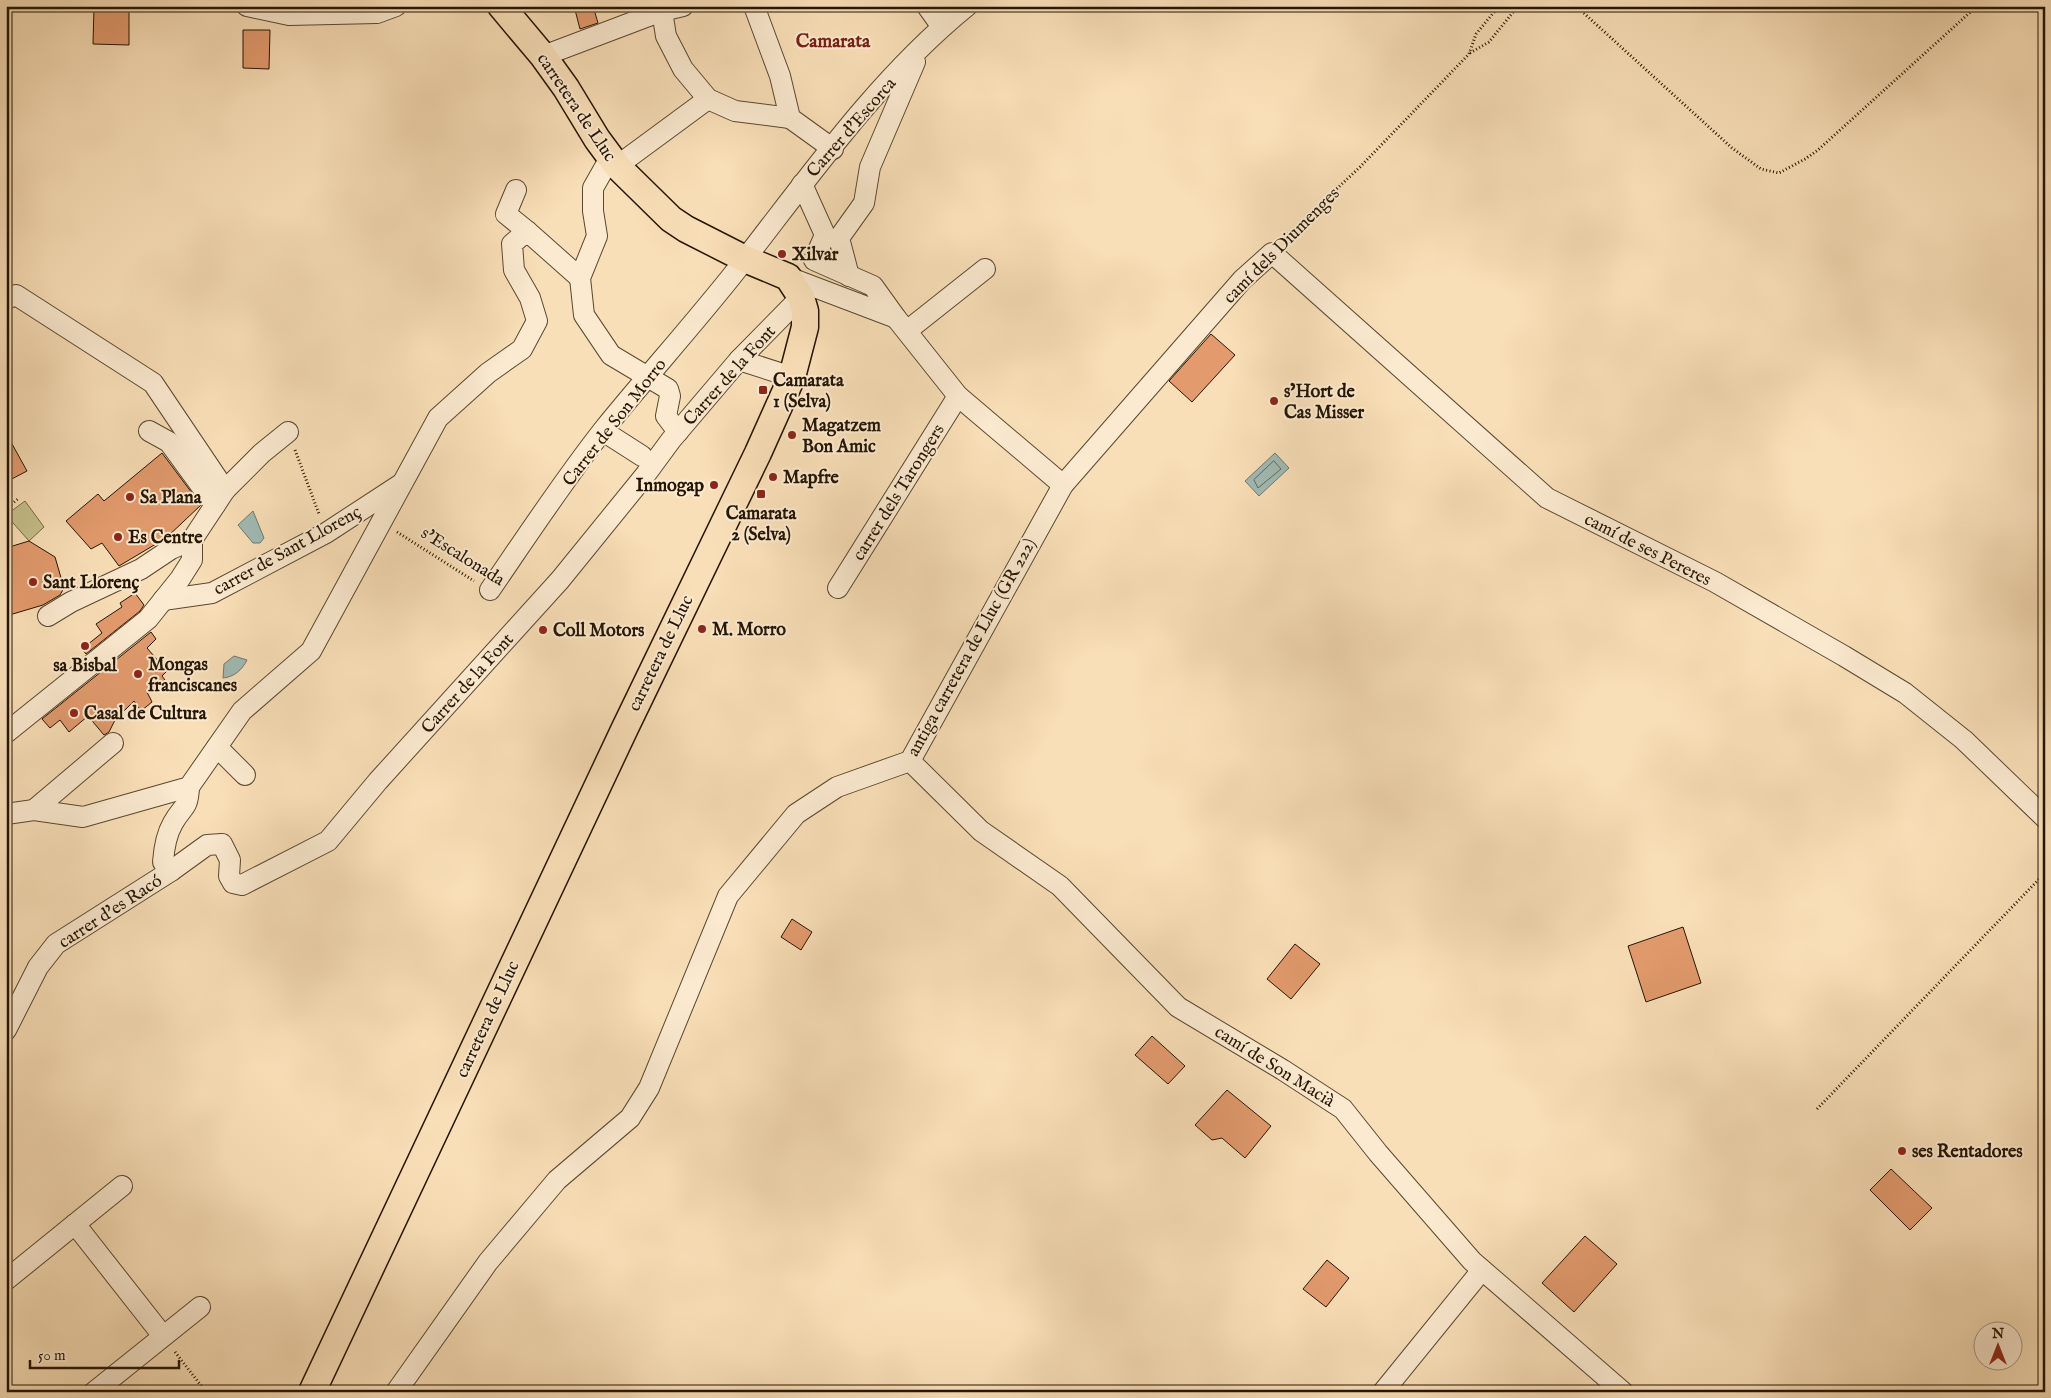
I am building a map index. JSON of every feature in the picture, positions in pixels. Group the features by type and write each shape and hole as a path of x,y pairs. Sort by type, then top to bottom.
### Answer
{"main road":[{"name":"carretera de Lluc","path":"312,1392 792,377 805,327 805,311 794,287 671,219 614,162 543,56 501,6"}],"street":[{"path":"247,6 289,15 377,13 396,6"},
{"path":"543,56 662,11 683,6"},
{"path":"754,6 780,76 790,118"},
{"path":"927,6 942,27"},
{"name":"Carrer d'Escorca","path":"745,259 802,184 893,77 942,27 967,6"},
{"path":"662,11 666,36 683,68 708,99 735,111 790,118 833,149"},
{"path":"849,276 839,238 864,202 870,167 893,116 907,76 921,50"},
{"path":"678,432 666,416 670,396 668,389 611,355 584,316 580,278 597,236 593,211 594,188 614,162 708,99"},
{"path":"802,184 825,235 814,260 874,286 958,396 1062,485"},
{"path":"516,190 506,214 580,278"},
{"path":"171,871 163,862 164,845 173,823 188,803 189,786 242,712 311,651 438,418 488,373 522,349 537,321 530,298 514,270 512,244 527,232"},
{"name":"camí dels Diumenges","path":"1062,485 1242,280 1272,253"},
{"name":"camí de ses Pereres","path":"1272,253 1547,498 1715,582 1905,693 1964,740 2045,818"},
{"name":"Carrer de Son Morro","path":"490,590 603,431 699,318 745,259"},
{"path":"902,324 985,269"},
{"path":"794,287 902,324"},
{"name":"Carrer de la Font","path":"171,871 207,846 222,844 230,860 229,876 233,883 242,885 328,841 378,781 560,580 678,432 739,360 794,287"},
{"path":"6,299 16,295 153,383 220,497"},
{"path":"739,360 792,377"},
{"name":"carrer dels Tarongers","path":"838,588 958,396"},
{"path":"149,431 169,442 220,497"},
{"path":"603,431 642,456"},
{"path":"6,733 148,619 192,560 192,540 220,497 262,453 288,432"},
{"name":"carrer de Sant Llorenç","path":"163,600 212,593 326,533 403,483"},
{"name":"antiga carretera de Lluc (GR 222)","path":"396,1392 488,1262 557,1180 630,1118 649,1088 728,896 796,814 837,787 910,761 1062,485"},
{"path":"48,616 70,602 141,569 171,548 192,540"},
{"path":"34,810 113,743"},
{"path":"217,747 245,775"},
{"name":"camí de Son Macià","path":"910,761 981,831 1060,886 1178,1007 1283,1070 1343,1109 1378,1153 1472,1261 1622,1392"},
{"path":"6,814 34,810 84,817 189,786"},
{"name":"carrer d'es Racó","path":"9,1021 38,967 56,944 171,871"},
{"path":"6,1280 122,1186"},
{"path":"75,1224 163,1336"},
{"path":"1383,1392 1482,1270"},
{"path":"94,1392 200,1307"}],"path":[{"name":"camí dels Diumenges","path":"1272,253 1284,237 1360,167 1469,54 1476,34 1498,6"},
{"path":"1469,54 1489,42 1518,6"},
{"path":"1576,6 1732,148 1761,169 1779,173 1818,150 1977,6"},
{"path":"288,432 326,533"},
{"path":"6,509 19,498"},
{"name":"s'Escalonada","path":"382,522 490,590"},
{"path":"1818,1109 2045,873"},
{"path":"163,1336 206,1392"}],"shaded area":[{"path":"25,501 44,527 29,541 6,515"}],"water":[{"path":"1275,453 1289,468 1259,496 1245,481"},
{"path":"253,511 264,538 260,543 253,543 238,525"},
{"path":"234,656 247,660 237,672 223,678 224,664"}],"building":[{"path":"574,6 593,6 598,23 580,29"},
{"path":"94,7 129,8 129,45 93,44"},
{"path":"243,30 270,30 269,69 243,68"},
{"path":"1211,334 1235,355 1192,402 1169,381"},
{"path":"6,433 27,471 6,482"},
{"path":"162,453 201,505 166,538 119,566 102,543 91,549 66,521 98,494 104,501"},
{"name":"Sant Llorenç","path":"29,541 55,557 64,588 60,595 43,605 6,616 6,548"},
{"path":"135,593 144,605 140,611 86,654 82,649 102,633 96,624 122,607 120,603"},
{"path":"151,632 156,639 147,648 167,671 162,676 165,680 147,692 152,702 141,711 134,701 115,720 109,732 104,735 88,716 69,732 60,720 50,728 42,719"},
{"path":"792,919 812,932 801,950 781,937"},
{"path":"1683,927 1701,983 1646,1002 1628,946"},
{"path":"1295,944 1320,964 1291,999 1267,979"},
{"path":"1152,1036 1185,1066 1168,1084 1135,1055"},
{"path":"1227,1090 1271,1126 1245,1158 1222,1138 1212,1140 1195,1125"},
{"path":"1891,1169 1932,1208 1910,1230 1870,1190"},
{"path":"1585,1236 1617,1264 1574,1312 1542,1283"},
{"path":"1327,1260 1349,1278 1326,1307 1303,1289"}],"place":[{"name":"Xilvar","path":"782,254"},
{"name":"Camarata 1 (Selva)","path":"763,390"},
{"name":"s’Hort de Cas Misser","path":"1274,401"},
{"name":"Magatzem Bon Amic","path":"792,435"},
{"name":"Mapfre","path":"773,477"},
{"name":"Inmogap","path":"714,485"},
{"name":"Camarata 2 (Selva)","path":"761,494"},
{"name":"Sa Plana","path":"130,497"},
{"name":"Es Centre","path":"118,537"},
{"name":"Sant Llorenç","path":"33,582"},
{"name":"M. Morro","path":"702,629"},
{"name":"Coll Motors","path":"543,630"},
{"name":"sa Bisbal","path":"85,646"},
{"name":"Mongas franciscanes","path":"138,674"},
{"name":"Casal de Cultura","path":"74,713"},
{"name":"ses Rentadores","path":"1902,1151"}],"district":[{"name":"Camarata","path":"833,40"}]}
